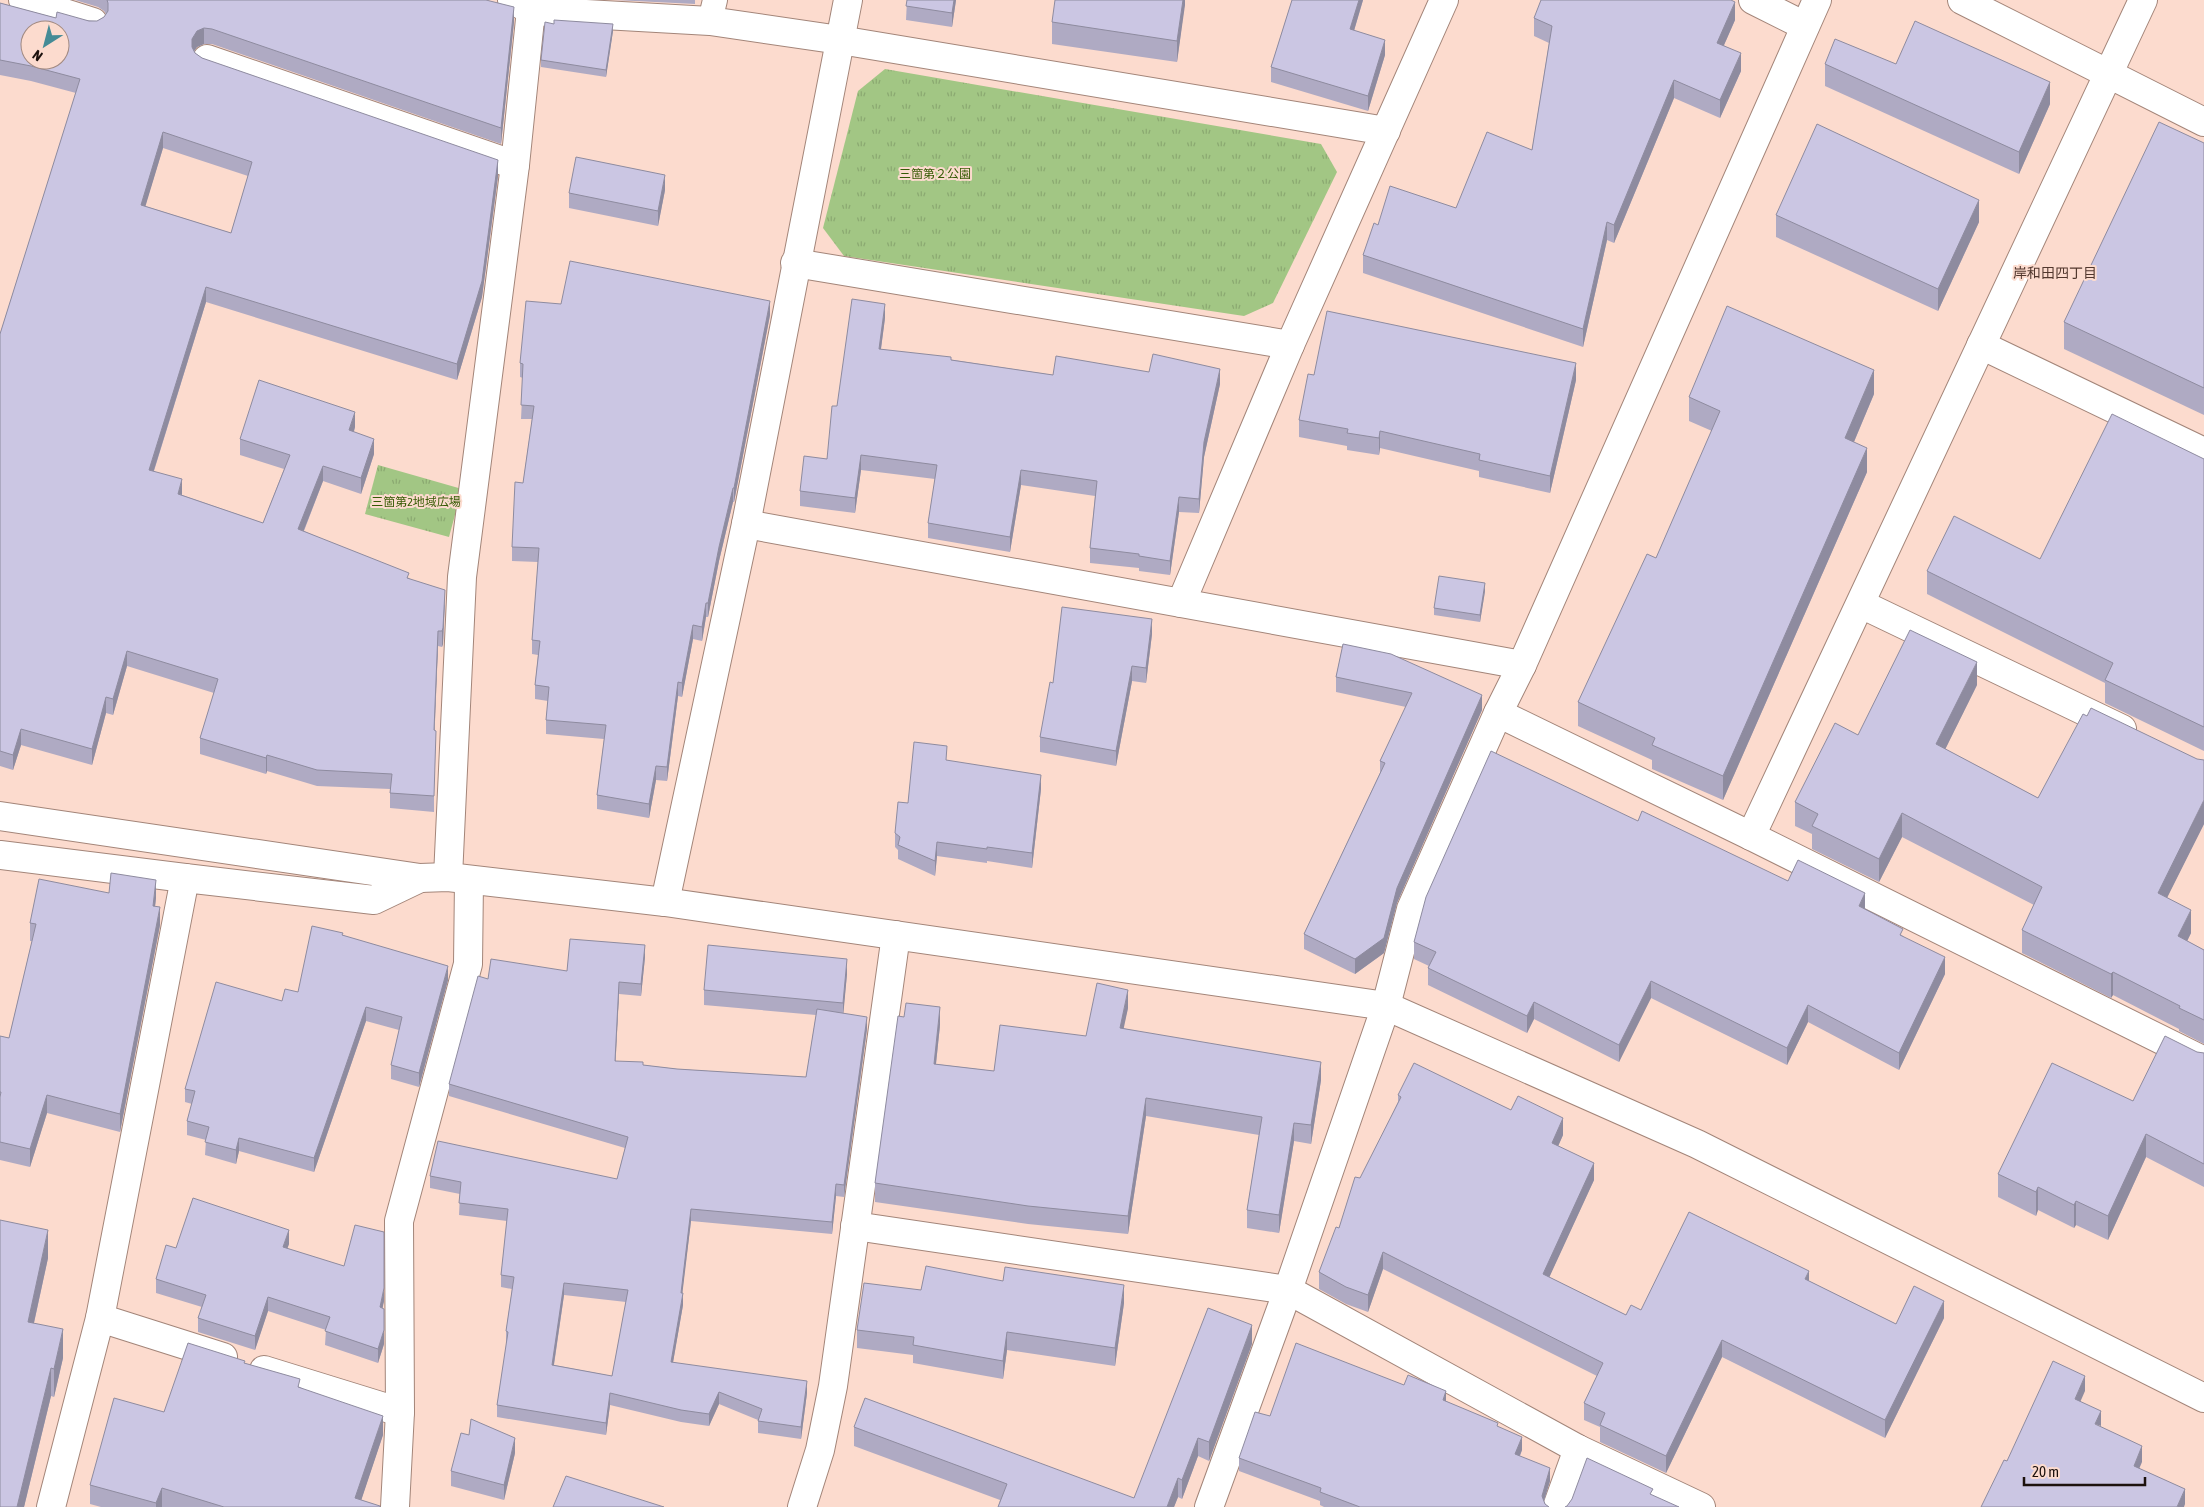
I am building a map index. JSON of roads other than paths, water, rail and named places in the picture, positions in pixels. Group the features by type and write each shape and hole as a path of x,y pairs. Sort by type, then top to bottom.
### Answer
{"street":[{"path":"23,0 93,22"},
{"path":"665,902 746,524 795,263 848,0"},
{"path":"1181,602 1290,344 1444,0"},
{"path":"1753,0 1805,26"},
{"path":"1209,1507 1288,1290 1386,1006 1411,909 1498,713 1522,665 1817,0"},
{"path":"1962,0 2204,122"},
{"path":"1751,836 2109,75 2142,0"},
{"path":"395,1507 400,1412 399,1221 468,964 459,879 462,577 515,165 526,4 712,10 840,40 1386,131"},
{"path":"207,59 515,165"},
{"path":"795,263 1290,344"},
{"path":"1982,346 2204,452"},
{"path":"746,524 1522,665"},
{"path":"1861,604 2142,739"},
{"path":"1498,713 1751,836 2204,1061"},
{"path":"0,816 420,878 459,879 665,902 1386,1006 1697,1144 2204,1398"},
{"path":"0,855 374,900 420,878"},
{"path":"51,1507 100,1318 185,878"},
{"path":"802,1507 820,1450 833,1386 896,935"},
{"path":"856,1226 1288,1290 1578,1448 1701,1507"},
{"path":"100,1318 400,1412"},
{"path":"1557,1507 1578,1448"}],"district":[{"name":"岸和田四丁目","path":"2055,273"}],"park label":[{"name":"三箇第２公園","path":"935,174"},
{"name":"三箇第2地域広場","path":"416,502"}]}
